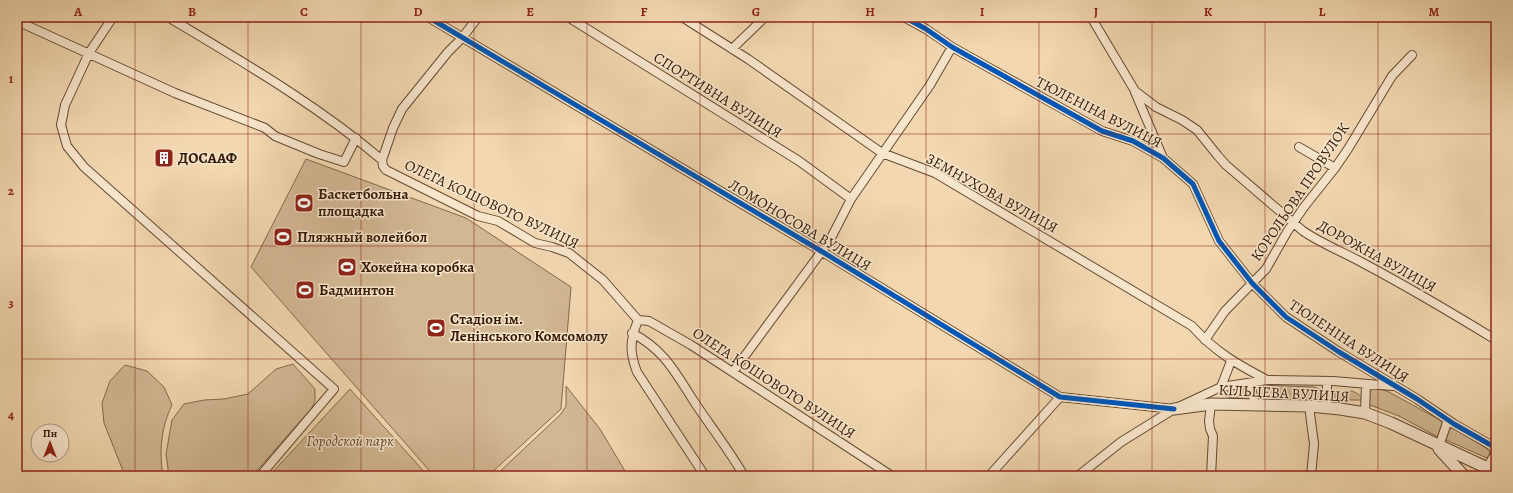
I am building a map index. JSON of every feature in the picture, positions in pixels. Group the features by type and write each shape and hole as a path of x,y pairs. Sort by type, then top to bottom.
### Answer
{"street":[{"path":"113,17 89,53 66,105 61,125 67,146 84,167 334,389 260,476"},
{"name":"ОЛЕГА КОШОВОГО ВУЛИЦЯ","path":"168,17 258,71 322,113 356,138 382,160 383,166 386,170 478,216 498,221 535,243 569,253 603,280 638,320 649,321 691,345 892,476"},
{"name":"ЛОМОНОСОВА ВУЛИЦЯ","path":"428,17 821,251 1060,397 1174,409"},
{"path":"382,160 393,128 402,109 478,17"},
{"name":"СПОРТИВНА ВУЛИЦЯ","path":"568,17 799,162 851,199"},
{"name":"ЗЕМНУХОВА ВУЛИЦЯ","path":"682,17 732,49 882,153 935,173 1192,326 1205,340 1231,361 1267,380"},
{"path":"732,49 766,17"},
{"name":"ТЮЛЕНІНА ВУЛИЦЯ","path":"904,17 926,29 952,47 1102,131 1133,141 1163,158 1193,184 1220,241 1252,283 1286,317 1448,420 1496,448"},
{"name":"ДОРОЖНА ВУЛИЦЯ","path":"1091,17 1135,91 1156,107 1182,120 1197,130 1226,165 1294,223 1317,241 1361,262 1496,340"},
{"path":"17,21 175,92 265,128 275,136 319,154 344,162 356,138"},
{"path":"733,372 830,240 851,199 930,85 952,47"},
{"name":"КОРОЛЬОВА ПРОВУЛОК","path":"1205,340 1225,310 1266,269 1287,232 1335,168 1369,116 1392,76 1412,55"},
{"path":"1135,91 1163,158"},
{"path":"1299,147 1335,168"},
{"path":"638,320 632,333 632,357 637,372 705,476"},
{"path":"632,333 654,346 675,370 695,403 731,453 744,476"},
{"path":"1221,387 1231,361"},
{"path":"1174,409 1221,387 1267,380 1327,381 1395,386"},
{"path":"1327,381 1327,408"},
{"path":"1250,383 1254,405"},
{"path":"1365,413 1366,384"},
{"path":"989,476 1060,397"},
{"path":"1211,404 1209,421 1213,436 1211,476"},
{"name":"КІЛЬЦЕВА ВУЛИЦЯ","path":"1081,476 1121,442 1174,409 1211,404 1309,406 1365,413 1391,423 1492,470"},
{"path":"1309,406 1314,444 1311,476"},
{"path":"1448,420 1436,445 1464,476"},
{"path":"1492,470 1496,452"}],"green space":[{"name":"Стадіон ім. Ленінського Комсомолу","path":"306,159 466,218 571,287 561,409 488,476 434,476 251,267"},
{"path":"293,364 315,389 315,401 311,409 252,476 169,476 166,454 172,420 184,404 204,400 224,399 248,394 276,369"},
{"path":"125,365 147,371 164,387 172,405 163,431 161,458 163,476 125,476 104,423 102,403 110,381"},
{"path":"566,386 600,429 628,476 495,476 561,414 566,406"},
{"path":"1257,386 1314,387 1322,390 1323,395 1320,398 1262,397 1258,396 1255,390"},
{"path":"1243,387 1247,390 1248,398 1232,398 1225,396 1224,394 1226,391"},
{"path":"1373,388 1387,391 1440,420 1443,424 1440,436 1438,437 1399,416 1370,405 1368,402 1369,393"},
{"name":"Городской парк","path":"350,389 428,476 269,476"},
{"path":"1352,391 1358,394 1362,400 1341,400 1335,398 1334,395 1336,393"},
{"path":"1448,428 1453,428 1486,448 1490,452 1489,459 1444,439"}],"cycle path":[{"path":"428,17 821,251 1060,397 1174,409"},
{"path":"904,17 926,29 952,47 1102,131 1133,141 1163,158 1193,184 1219,241 1252,283 1286,317 1339,352 1417,399 1454,424 1496,448"}],"place":[{"name":"ДОСААФ","path":"164,158"},
{"name":"Баскетбольна площадка","path":"304,203"},
{"name":"Пляжный волейбол","path":"283,237"},
{"name":"Хокейна коробка","path":"347,267"},
{"name":"Бадминтон","path":"305,290"},
{"name":"Стадіон ім. Ленінського Комсомолу","path":"436,328"}]}
